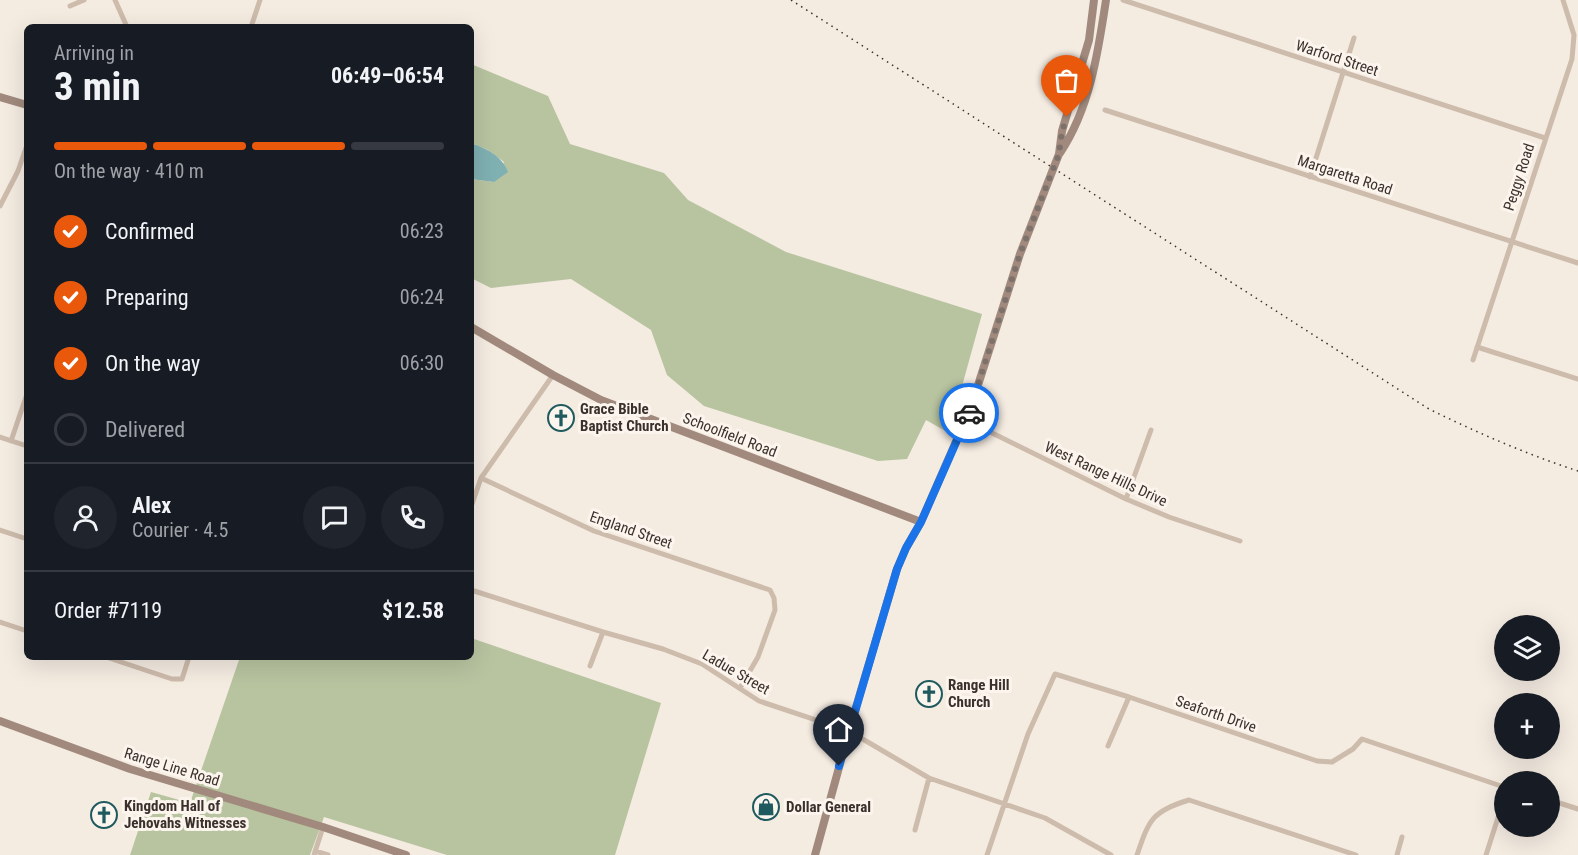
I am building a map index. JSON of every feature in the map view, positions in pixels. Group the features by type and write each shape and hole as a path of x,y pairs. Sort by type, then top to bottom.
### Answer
{"main road":[{"path":"815,855 897,569 921,522 965,422 1020,254 1059,154 1062,131 1089,39 1094,0"},
{"path":"1059,154 1074,131 1084,103 1098,52 1107,0"},
{"path":"0,97 24,104"},
{"name":"Schoolfield Road","path":"474,329 601,400 921,522"},
{"name":"Range Line Road","path":"0,721 130,769 323,827 405,855"}],"street":[{"path":"70,6 84,0"},
{"path":"115,0 126,24"},
{"path":"252,24 260,0"},
{"name":"Warford Street","path":"1123,0 1545,138"},
{"name":"Peggy Road","path":"1473,360 1572,59 1574,34 1563,0"},
{"path":"1310,177 1354,38"},
{"name":"Margaretta Road","path":"1105,110 1578,263"},
{"path":"0,206 24,154"},
{"path":"1478,347 1578,379"},
{"path":"474,498 481,478 553,375"},
{"path":"11,441 24,403"},
{"name":"West Range Hills Drive","path":"965,422 982,428 1126,499 1240,542"},
{"path":"1126,499 1152,430"},
{"path":"0,437 24,445"},
{"name":"England Street","path":"481,478 594,531 770,590 776,610 758,657 740,688"},
{"path":"0,530 24,538"},
{"name":"Ladue Street","path":"474,591 603,633 663,648 702,664 759,701 849,731 929,778 1045,818 1111,855"},
{"path":"0,622 24,630"},
{"path":"590,666 603,633"},
{"path":"115,660 172,679 182,679 188,660"},
{"name":"Seaforth Drive","path":"1004,803 1028,734 1055,674 1317,761 1332,762 1353,749 1362,739 1494,784"},
{"path":"1108,746 1129,697"},
{"path":"915,830 929,778"},
{"path":"1137,855 1146,828 1155,816 1170,805 1189,800 1356,855"},
{"path":"987,855 1004,803"},
{"path":"1560,803 1578,808"},
{"path":"323,827 314,853 328,855"},
{"path":"1486,855 1494,830"},
{"path":"1397,855 1402,837"}],"green space":[{"path":"474,65 548,96 570,144 664,173 688,200 786,252 982,314 949,433 926,420 907,459 878,461 704,406 667,375 651,330 571,279 491,288 474,280 474,179 494,182 504,162 488,150 474,144"},
{"path":"474,639 661,703 615,855 447,855 324,817 310,855 130,855 151,792 190,803 239,660 474,660"}],"water":[{"path":"474,144 488,150 505,166 508,172 494,182 474,179"}],"railway":[{"path":"791,0 1429,409 1502,443 1578,471"}],"way so far":[{"path":"969,413 1020,254 1059,154 1062,131 1067,117"}],"place":[{"name":"Grace Bible Baptist Church","path":"561,418"},
{"name":"Range Hill Church","path":"929,694"},
{"name":"Dollar General","path":"766,807"},
{"name":"Kingdom Hall of Jehovahs Witnesses","path":"104,815"}],"route":[{"path":"839,766 897,569 921,522 969,413"}]}
